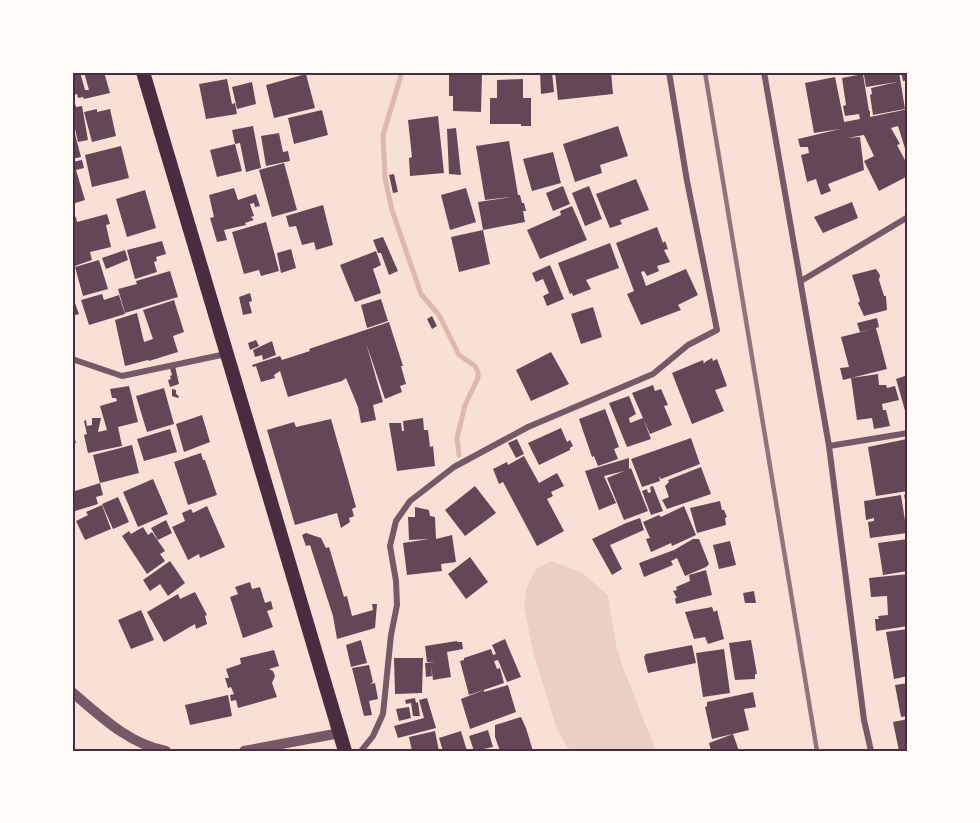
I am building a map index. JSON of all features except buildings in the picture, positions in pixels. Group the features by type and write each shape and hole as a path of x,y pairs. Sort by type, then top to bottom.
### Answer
{"main road":[{"path":"143,72 345,751"}],"street":[{"path":"361,751 373,736 383,714 391,636 397,605 396,581 390,546 396,521 410,501 426,486 454,467 528,427 653,374 688,345 717,330 687,181 669,72"},
{"path":"764,72 829,446 864,720 871,751"},
{"path":"801,281 908,217"},
{"path":"72,359 122,376 226,354"},
{"path":"829,446 908,433"},
{"path":"72,692 104,720 134,740 166,751"},
{"path":"244,751 340,733"}],"shaded area":[{"path":"551,561 582,573 608,595 616,645 622,665 656,751 570,751 557,730 533,651 524,607 527,587 536,569"}],"waterway":[{"path":"402,72 383,135 385,178 392,210 421,294 439,315 459,355 475,366 478,372 478,378 465,405 457,438 459,455"}],"railway":[{"path":"705,72 817,751"}]}
